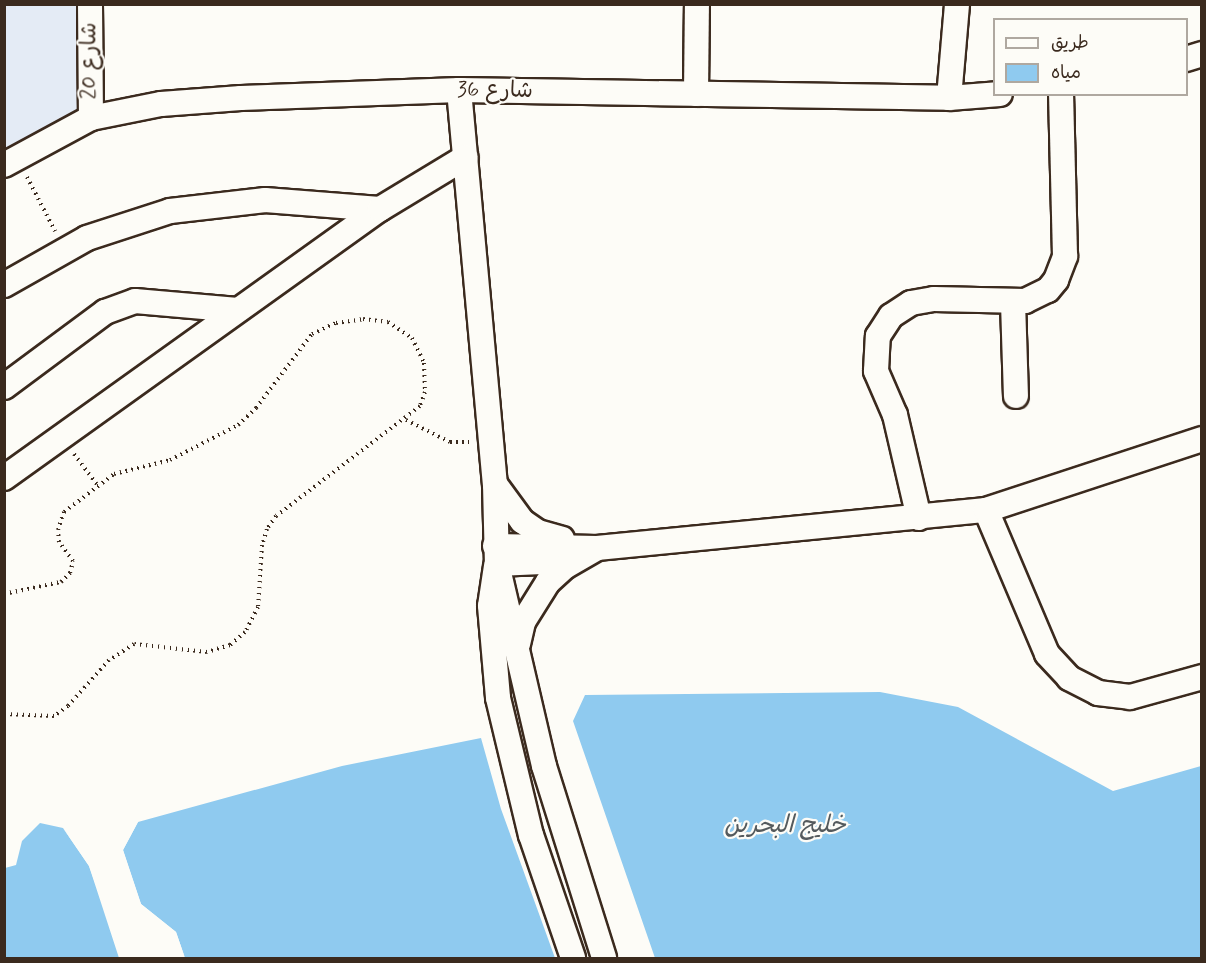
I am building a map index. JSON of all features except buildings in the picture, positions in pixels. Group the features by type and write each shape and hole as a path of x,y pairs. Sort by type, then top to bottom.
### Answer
{"street":[{"name":"شارع 20","path":"90,4 91,118"},
{"path":"696,94 697,4"},
{"path":"949,98 957,4"},
{"name":"شارع 36","path":"11,161 91,118 161,104 241,98 459,90 949,98 993,94"},
{"path":"459,90 495,484 496,555 490,606 498,698 531,835 573,958"},
{"path":"919,518 895,415 876,371 878,336 900,308 923,299 1025,301 1048,290 1056,280 1065,256 1061,96"},
{"path":"4,478 60,435 380,209 465,157"},
{"path":"4,285 65,249 124,223 218,203 294,201 380,209"},
{"path":"4,387 105,312 135,301 238,310"},
{"path":"1012,302 1016,396"},
{"path":"496,555 542,562 597,548 986,510 1202,439"},
{"path":"495,484 509,507 530,526 597,548"},
{"path":"986,510 1047,654 1069,678 1098,693 1130,697 1202,677"},
{"path":"517,645 523,622 548,582 566,566 597,548"},
{"path":"496,555 547,777 604,958"}],"path":[{"path":"11,161 65,249"},
{"path":"4,594 47,587 61,582 70,573 73,561 59,542 58,530 64,512 114,474 170,460 238,425 256,408 312,334 336,323 363,319 388,322 412,338 424,363 425,392 420,406 406,420 276,516 267,529 262,545 258,608 245,632 230,645 207,652 134,644 109,660 68,706 54,716 4,714"},
{"path":"406,420 450,442 481,441"},
{"path":"60,435 97,485"}],"shaded area":[{"path":"5,5 90,5 91,118 5,165"}],"water":[{"name":"خليج البحرين","path":"880,692 958,707 1113,791 1201,766 1201,958 655,958 573,721 585,695"},
{"path":"481,738 501,809 555,958 185,958 176,932 141,904 123,850 138,822 342,766"},
{"path":"40,823 63,828 89,866 119,958 5,958 5,868 16,865 22,841"}],"pier":[{"path":"134,822 138,822 123,850 141,904 176,932 185,958 174,934 138,905 120,850"},
{"path":"63,828 91,865 122,958 89,866"}]}
